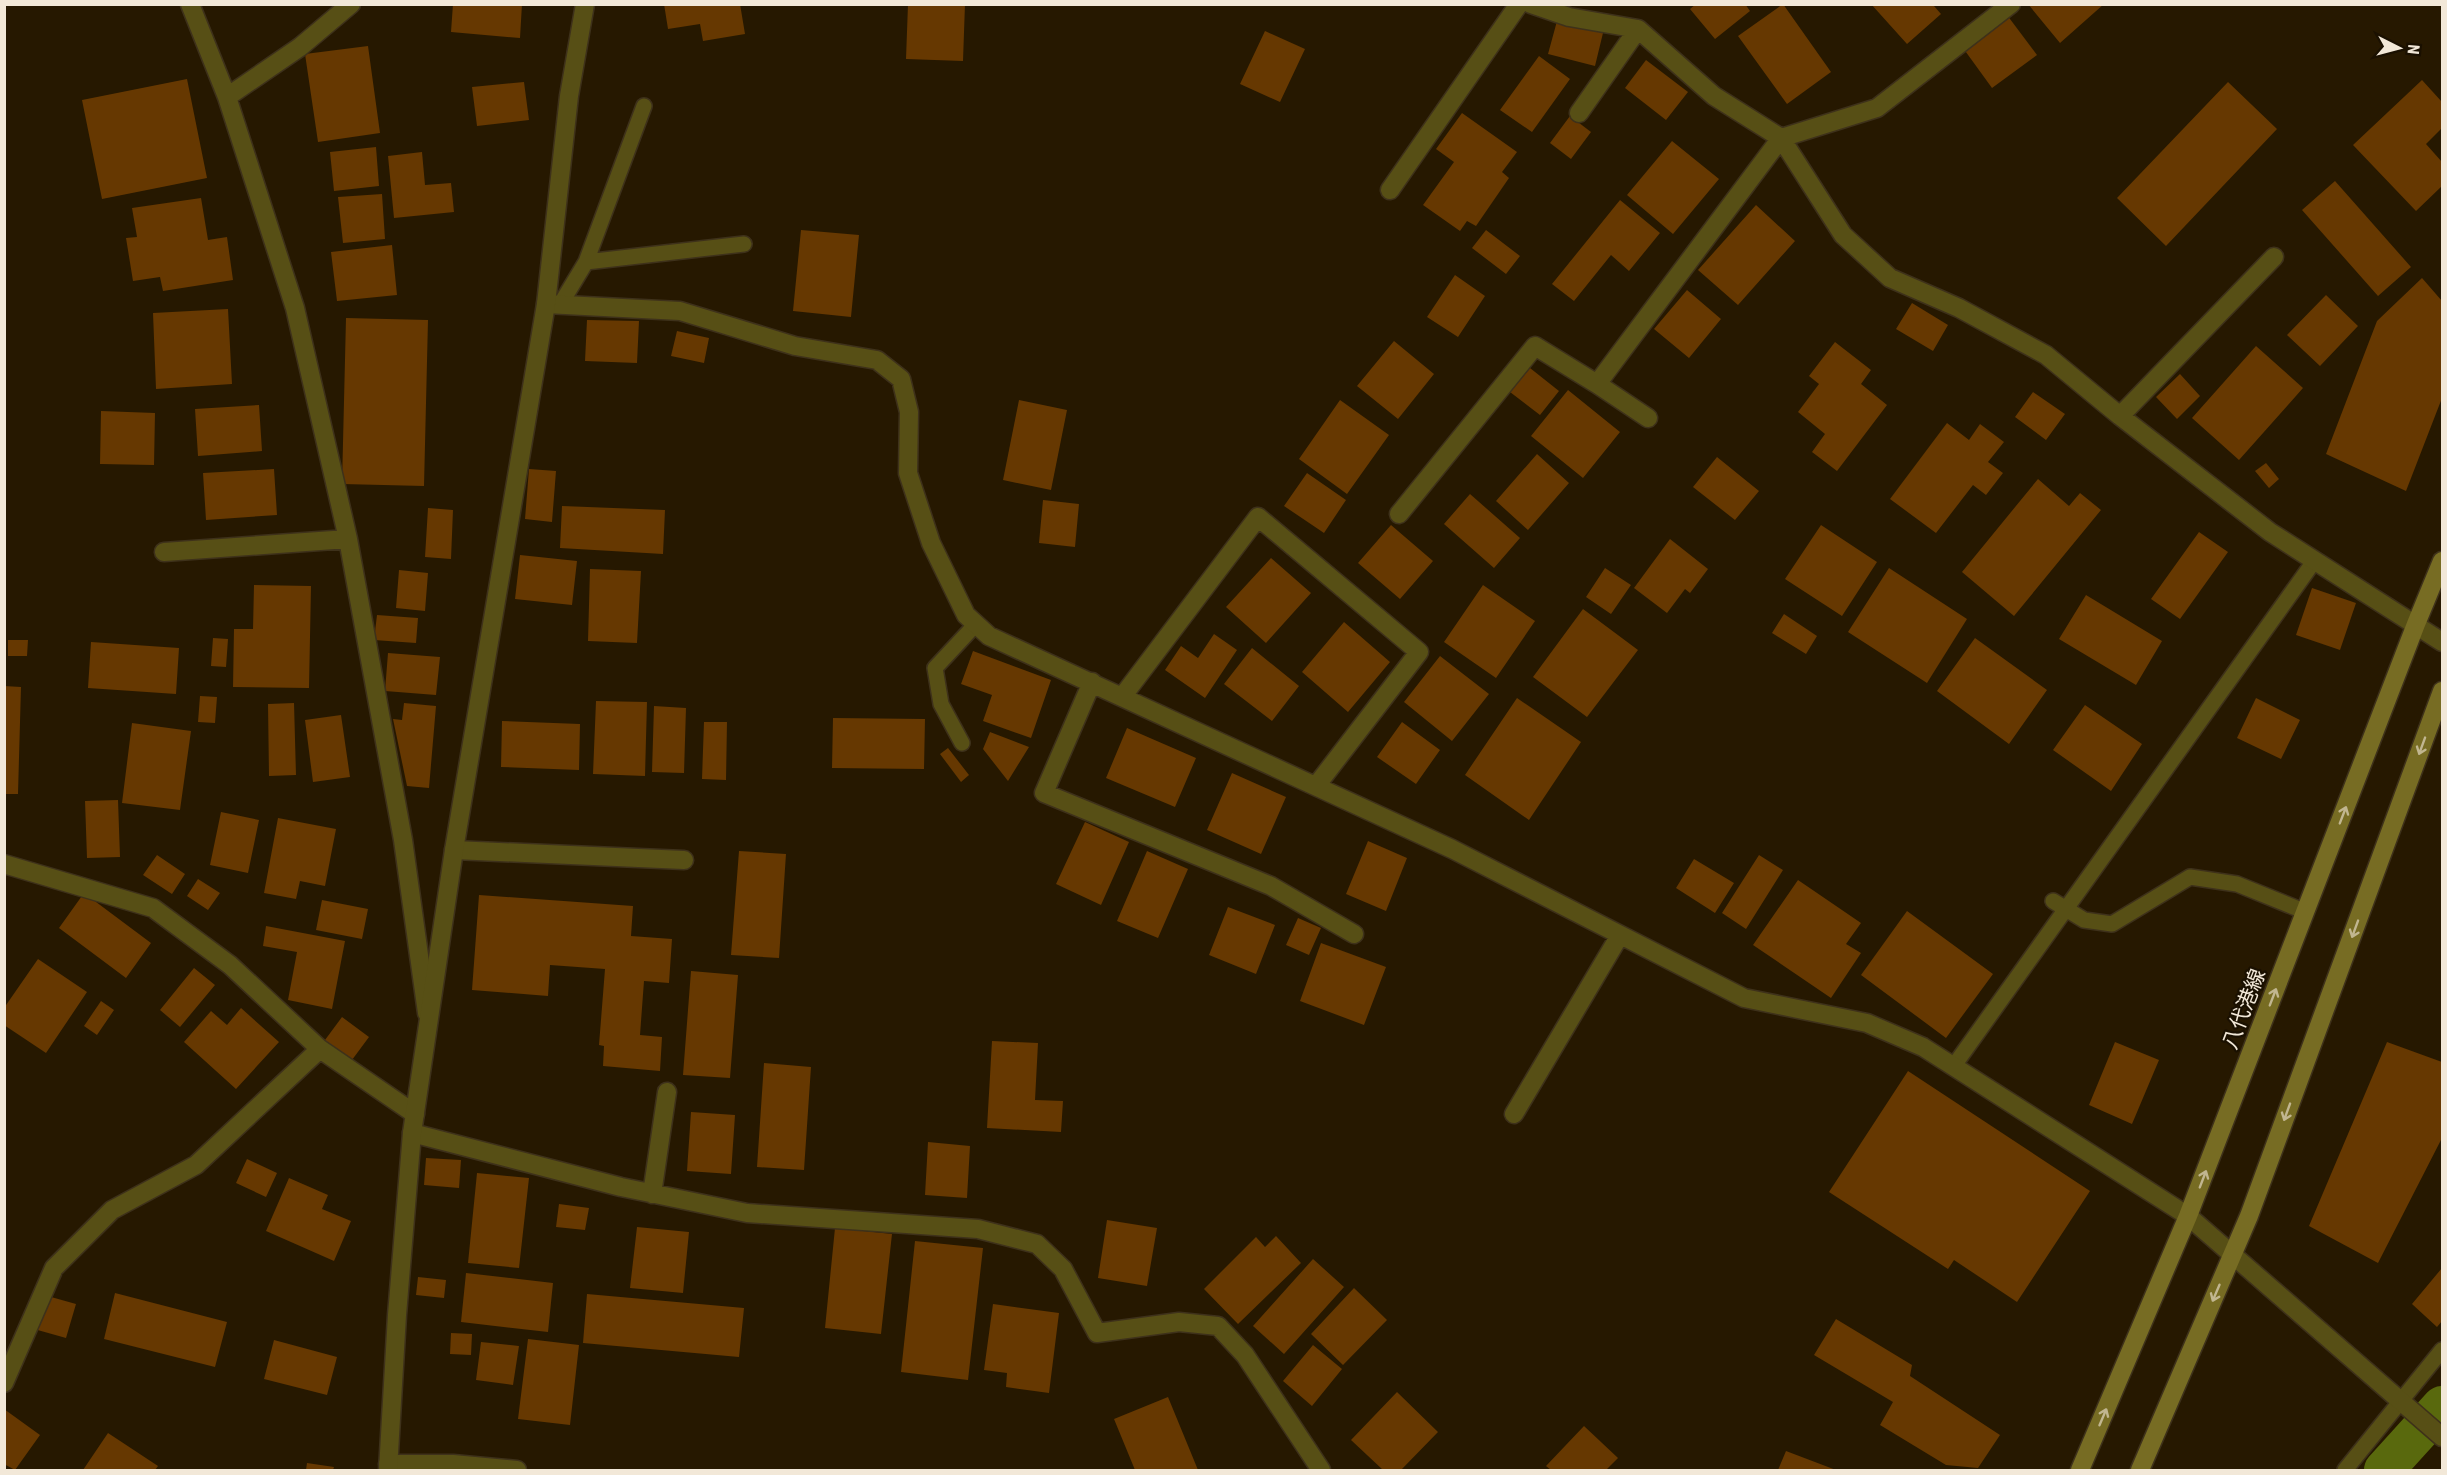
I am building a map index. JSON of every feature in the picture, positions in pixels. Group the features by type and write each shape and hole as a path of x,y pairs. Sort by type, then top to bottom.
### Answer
{"main road":[{"name":"八代港線","path":"2080,1470 2188,1216 2442,561"},
{"path":"2140,1470 2253,1205 2442,691"}],"street":[{"path":"190,4 227,97 295,308 348,539 404,840 429,1028"},
{"path":"227,97 300,47 351,4"},
{"path":"517,1470 453,1464 388,1467 397,1315 412,1133 454,850 553,305 569,96 585,4"},
{"path":"1390,190 1519,4"},
{"path":"1531,4 1569,17 1638,28 1714,96 1781,138 1843,235 1890,278 1959,308 2046,355 2120,416 2270,532 2442,642"},
{"path":"1597,384 1781,138 1877,108 2012,4"},
{"path":"1579,113 1638,28"},
{"path":"2120,416 2274,257"},
{"path":"553,305 680,311 795,346 877,360 901,379 909,412 908,473 931,543 966,615 989,636 1452,849 1744,998 1867,1023 1923,1047 2188,1216 2442,1437"},
{"path":"1399,514 1535,346 1648,418"},
{"path":"1122,697 1258,517 1419,652 1316,786"},
{"path":"164,552 348,539"},
{"path":"1092,682 1044,793 1270,886 1354,934"},
{"path":"454,850 684,860"},
{"path":"4,864 153,908 230,965 320,1049 415,1114"},
{"path":"1514,1114 1620,935"},
{"path":"4,1383 54,1268 112,1210 196,1165 320,1049"},
{"path":"652,1194 667,1092"},
{"path":"412,1133 652,1194 747,1213 978,1229 1037,1244 1063,1269 1097,1333 1179,1322 1218,1326 1245,1355 1321,1470"}],"lane":[{"path":"553,305 586,262 644,106"},
{"path":"586,262 744,244"},
{"path":"1953,1067 2059,905 2315,560"},
{"path":"962,743 941,704 935,668 976,624"},
{"path":"2059,905 2084,920 2112,924 2190,877 2237,884 2306,912"},
{"path":"2344,1470 2404,1406 2442,1350"}],"building":[{"path":"453,4 522,4 520,38 451,32"},
{"path":"664,4 740,4 745,34 703,41 700,24 668,29"},
{"path":"908,4 965,4 963,61 906,59"},
{"path":"1696,4 1745,4 1750,11 1715,39 1690,9"},
{"path":"1783,4 1831,72 1787,104 1738,36"},
{"path":"1871,4 1936,4 1934,6 1941,14 1907,44"},
{"path":"2028,4 2104,4 2060,43"},
{"path":"2007,15 2037,55 1992,88 1963,48"},
{"path":"1557,21 1603,33 1595,66 1548,54"},
{"path":"1265,31 1305,49 1280,102 1240,84"},
{"path":"368,46 380,133 318,142 305,54"},
{"path":"1539,56 1570,79 1532,132 1500,110"},
{"path":"1646,60 1688,92 1666,120 1625,88"},
{"path":"187,79 207,178 102,199 82,100"},
{"path":"2422,80 2442,102 2442,128 2426,144 2442,162 2442,186 2416,211 2353,145"},
{"path":"524,82 529,120 477,126 472,87"},
{"path":"2228,82 2277,129 2166,246 2117,198"},
{"path":"1462,113 1517,152 1502,172 1509,178 1476,226 1467,221 1460,231 1423,205 1454,162 1436,149"},
{"path":"1570,116 1591,132 1571,159 1550,143"},
{"path":"1672,141 1719,179 1673,234 1627,195"},
{"path":"376,147 379,186 334,191 330,152"},
{"path":"422,152 425,185 451,183 454,212 394,218 388,156"},
{"path":"2335,181 2411,267 2378,296 2302,210"},
{"path":"382,194 385,239 343,243 338,197"},
{"path":"201,198 208,240 227,237 233,280 163,291 160,277 133,281 126,238 137,237 132,208"},
{"path":"1620,200 1660,233 1629,271 1611,255 1574,301 1552,284"},
{"path":"1756,205 1795,241 1738,305 1698,270"},
{"path":"801,230 859,235 851,317 793,311"},
{"path":"1486,230 1520,256 1506,274 1472,248"},
{"path":"392,245 397,295 337,301 331,252"},
{"path":"1455,275 1485,296 1458,337 1427,317"},
{"path":"2422,278 2442,301 2442,398 2406,491 2326,454 2377,321"},
{"path":"1687,290 1721,319 1689,358 1654,329"},
{"path":"2326,295 2358,326 2320,366 2287,335"},
{"path":"1912,303 1948,325 1933,351 1896,329"},
{"path":"228,309 232,384 156,389 153,313"},
{"path":"346,318 428,320 424,486 342,484"},
{"path":"587,320 639,321 637,363 585,361"},
{"path":"677,331 709,338 704,363 671,356"},
{"path":"1394,341 1434,374 1398,419 1357,386"},
{"path":"1835,342 1871,370 1861,384 1887,405 1837,471 1812,452 1825,434 1798,412 1819,384 1809,376"},
{"path":"2256,346 2303,388 2239,460 2192,418"},
{"path":"1530,368 1559,391 1540,415 1510,392"},
{"path":"2180,374 2200,396 2177,419 2156,397"},
{"path":"1568,390 1620,432 1583,478 1531,436"},
{"path":"2033,392 2065,414 2046,440 2015,417"},
{"path":"1019,400 1067,410 1051,490 1003,480"},
{"path":"1340,400 1389,435 1347,494 1299,459"},
{"path":"259,405 262,451 198,456 195,409"},
{"path":"101,411 155,413 154,465 100,464"},
{"path":"1947,423 1969,440 1980,424 2004,442 1988,462 2003,473 1986,495 1973,485 1936,533 1890,499"},
{"path":"1537,454 1569,483 1528,530 1496,501"},
{"path":"1717,457 1759,491 1735,520 1693,487"},
{"path":"2266,463 2279,479 2269,488 2255,471"},
{"path":"274,469 277,515 206,520 203,473"},
{"path":"529,469 556,471 552,522 525,519"},
{"path":"1307,473 1346,500 1324,533 1284,506"},
{"path":"2038,479 2069,506 2080,493 2101,510 2014,616 1962,572"},
{"path":"1470,494 1520,538 1494,568 1444,524"},
{"path":"1043,500 1079,504 1075,547 1039,543"},
{"path":"562,506 665,510 663,554 560,548"},
{"path":"428,508 453,510 451,559 425,557"},
{"path":"1391,525 1433,561 1400,599 1358,563"},
{"path":"1821,525 1877,562 1842,616 1785,579"},
{"path":"2199,532 2228,552 2180,619 2151,599"},
{"path":"1670,539 1708,569 1690,593 1685,589 1667,613 1634,588"},
{"path":"520,555 577,561 572,605 515,599"},
{"path":"1271,558 1311,593 1266,643 1226,607"},
{"path":"1605,568 1631,585 1611,614 1586,597"},
{"path":"1889,568 1967,619 1927,683 1848,632"},
{"path":"590,569 641,571 637,643 588,641"},
{"path":"399,570 428,573 425,611 396,608"},
{"path":"254,585 311,586 309,688 233,687 234,629 253,629"},
{"path":"1483,585 1535,621 1496,678 1444,642"},
{"path":"2312,588 2356,603 2340,650 2296,635"},
{"path":"2086,595 2162,641 2136,685 2059,639"},
{"path":"1583,609 1638,650 1587,717 1533,677"},
{"path":"1784,614 1817,636 1806,654 1772,633"},
{"path":"377,615 418,618 416,643 374,640"},
{"path":"1344,622 1390,662 1348,712 1302,672"},
{"path":"1214,634 1237,650 1205,698 1165,670 1181,646 1198,658"},
{"path":"213,638 228,639 226,667 211,666"},
{"path":"1975,638 2047,690 2009,744 1937,691"},
{"path":"8,640 28,640 27,656 8,656"},
{"path":"91,642 179,648 176,694 88,688"},
{"path":"1252,648 1299,686 1272,721 1224,684"},
{"path":"973,651 1051,680 1031,738 983,721 992,695 961,684"},
{"path":"388,653 440,657 436,695 385,691"},
{"path":"1440,656 1489,694 1452,741 1404,702"},
{"path":"4,686 21,687 18,794 4,794"},
{"path":"200,696 217,697 215,723 198,722"},
{"path":"1517,698 1581,742 1529,820 1465,775"},
{"path":"2256,698 2300,720 2281,759 2237,738"},
{"path":"596,701 647,702 645,776 593,774"},
{"path":"294,703 296,775 269,776 268,704"},
{"path":"404,703 436,706 429,788 407,786 393,719 402,720"},
{"path":"2085,705 2142,744 2111,791 2053,750"},
{"path":"654,706 686,708 684,773 652,772"},
{"path":"341,715 350,777 313,782 305,720"},
{"path":"833,718 925,719 924,769 832,768"},
{"path":"502,721 580,724 579,770 501,767"},
{"path":"704,722 727,722 726,780 702,779"},
{"path":"1402,722 1440,750 1416,784 1377,757"},
{"path":"132,723 191,731 180,810 122,803"},
{"path":"1127,728 1196,758 1175,807 1106,778"},
{"path":"990,732 1029,747 1008,781 983,749"},
{"path":"948,748 969,775 961,782 940,754"},
{"path":"1232,773 1286,797 1261,854 1207,830"},
{"path":"118,800 120,857 87,858 85,801"},
{"path":"221,812 259,820 248,873 210,865"},
{"path":"278,818 336,829 325,886 300,881 296,899 264,893"},
{"path":"1085,822 1129,842 1101,905 1056,884"},
{"path":"1368,841 1407,858 1386,911 1346,894"},
{"path":"739,851 786,854 779,958 731,955"},
{"path":"1147,851 1188,869 1158,938 1117,921"},
{"path":"157,855 185,874 172,894 143,875"},
{"path":"1759,855 1783,870 1746,929 1722,913"},
{"path":"1694,859 1734,883 1715,913 1676,888"},
{"path":"198,879 220,893 208,910 187,896"},
{"path":"1798,880 1861,923 1846,944 1861,953 1831,998 1753,945"},
{"path":"84,893 151,943 126,978 59,928"},
{"path":"479,895 633,906 631,936 672,939 669,983 644,981 640,1035 662,1037 660,1071 603,1066 604,1046 599,1045 605,969 550,965 548,996 472,990"},
{"path":"322,900 368,909 362,939 316,930"},
{"path":"1228,907 1275,925 1256,974 1209,955"},
{"path":"1907,911 1993,974 1946,1038 1861,975"},
{"path":"1298,918 1321,928 1309,955 1286,945"},
{"path":"266,926 345,941 332,1009 288,1000 297,952 263,946"},
{"path":"1321,943 1386,967 1364,1025 1300,1001"},
{"path":"38,959 87,992 46,1053 4,1025 4,1008"},
{"path":"194,968 215,985 180,1027 160,1010"},
{"path":"691,971 738,975 730,1078 683,1075"},
{"path":"101,1001 114,1010 97,1035 84,1026"},
{"path":"241,1008 279,1042 236,1089 184,1042 211,1011 227,1025"},
{"path":"342,1017 369,1037 349,1064 322,1044"},
{"path":"992,1041 1038,1043 1035,1100 1063,1101 1061,1132 987,1128"},
{"path":"2115,1042 2159,1060 2132,1124 2089,1105"},
{"path":"2387,1042 2442,1062 2442,1138 2378,1263 2309,1226"},
{"path":"764,1063 811,1067 804,1170 757,1167"},
{"path":"1908,1071 2090,1191 2017,1302 1954,1260 1948,1269 1829,1192"},
{"path":"691,1112 735,1115 731,1174 687,1171"},
{"path":"928,1142 970,1146 967,1198 925,1195"},
{"path":"426,1158 461,1160 459,1188 424,1185"},
{"path":"247,1159 277,1173 266,1197 236,1183"},
{"path":"477,1173 529,1178 519,1268 468,1263"},
{"path":"289,1178 328,1195 322,1209 351,1221 334,1261 266,1231"},
{"path":"559,1204 589,1208 585,1230 556,1227"},
{"path":"1107,1220 1157,1228 1147,1286 1098,1278"},
{"path":"637,1227 689,1232 683,1293 630,1288"},
{"path":"835,1228 892,1234 881,1334 825,1328"},
{"path":"1276,1236 1301,1263 1238,1324 1204,1289 1256,1237 1265,1247"},
{"path":"915,1241 983,1248 968,1380 901,1372"},
{"path":"1313,1259 1344,1287 1284,1354 1253,1326"},
{"path":"2442,1268 2442,1321 2437,1327 2412,1304"},
{"path":"466,1273 553,1283 548,1332 461,1322"},
{"path":"418,1277 446,1280 444,1298 416,1295"},
{"path":"1354,1288 1387,1320 1343,1365 1311,1334"},
{"path":"115,1293 227,1322 215,1367 104,1339"},
{"path":"587,1294 744,1308 739,1357 583,1343"},
{"path":"44,1295 76,1304 66,1338 34,1329"},
{"path":"993,1304 1059,1313 1049,1393 1006,1387 1007,1373 984,1370"},
{"path":"1836,1319 1912,1365 1910,1376 2000,1435 1978,1468 1946,1465 1880,1425 1893,1402 1814,1355"},
{"path":"451,1333 472,1334 471,1355 450,1354"},
{"path":"528,1339 579,1345 570,1425 518,1419"},
{"path":"274,1340 337,1357 327,1395 264,1379"},
{"path":"481,1342 519,1346 513,1385 476,1380"},
{"path":"1313,1345 1342,1369 1312,1406 1283,1381"},
{"path":"1397,1392 1438,1432 1401,1470 1383,1470 1351,1440"},
{"path":"1168,1397 1198,1470 1135,1470 1114,1419"},
{"path":"4,1409 40,1435 15,1470 4,1464"},
{"path":"1584,1426 1618,1458 1606,1470 1551,1470 1546,1466"},
{"path":"108,1433 158,1466 155,1470 83,1470"},
{"path":"1786,1451 1836,1470 1778,1470"},
{"path":"307,1463 334,1467 333,1470 306,1470"}],"waterway":[{"path":"2384,1470 2442,1406"}]}
